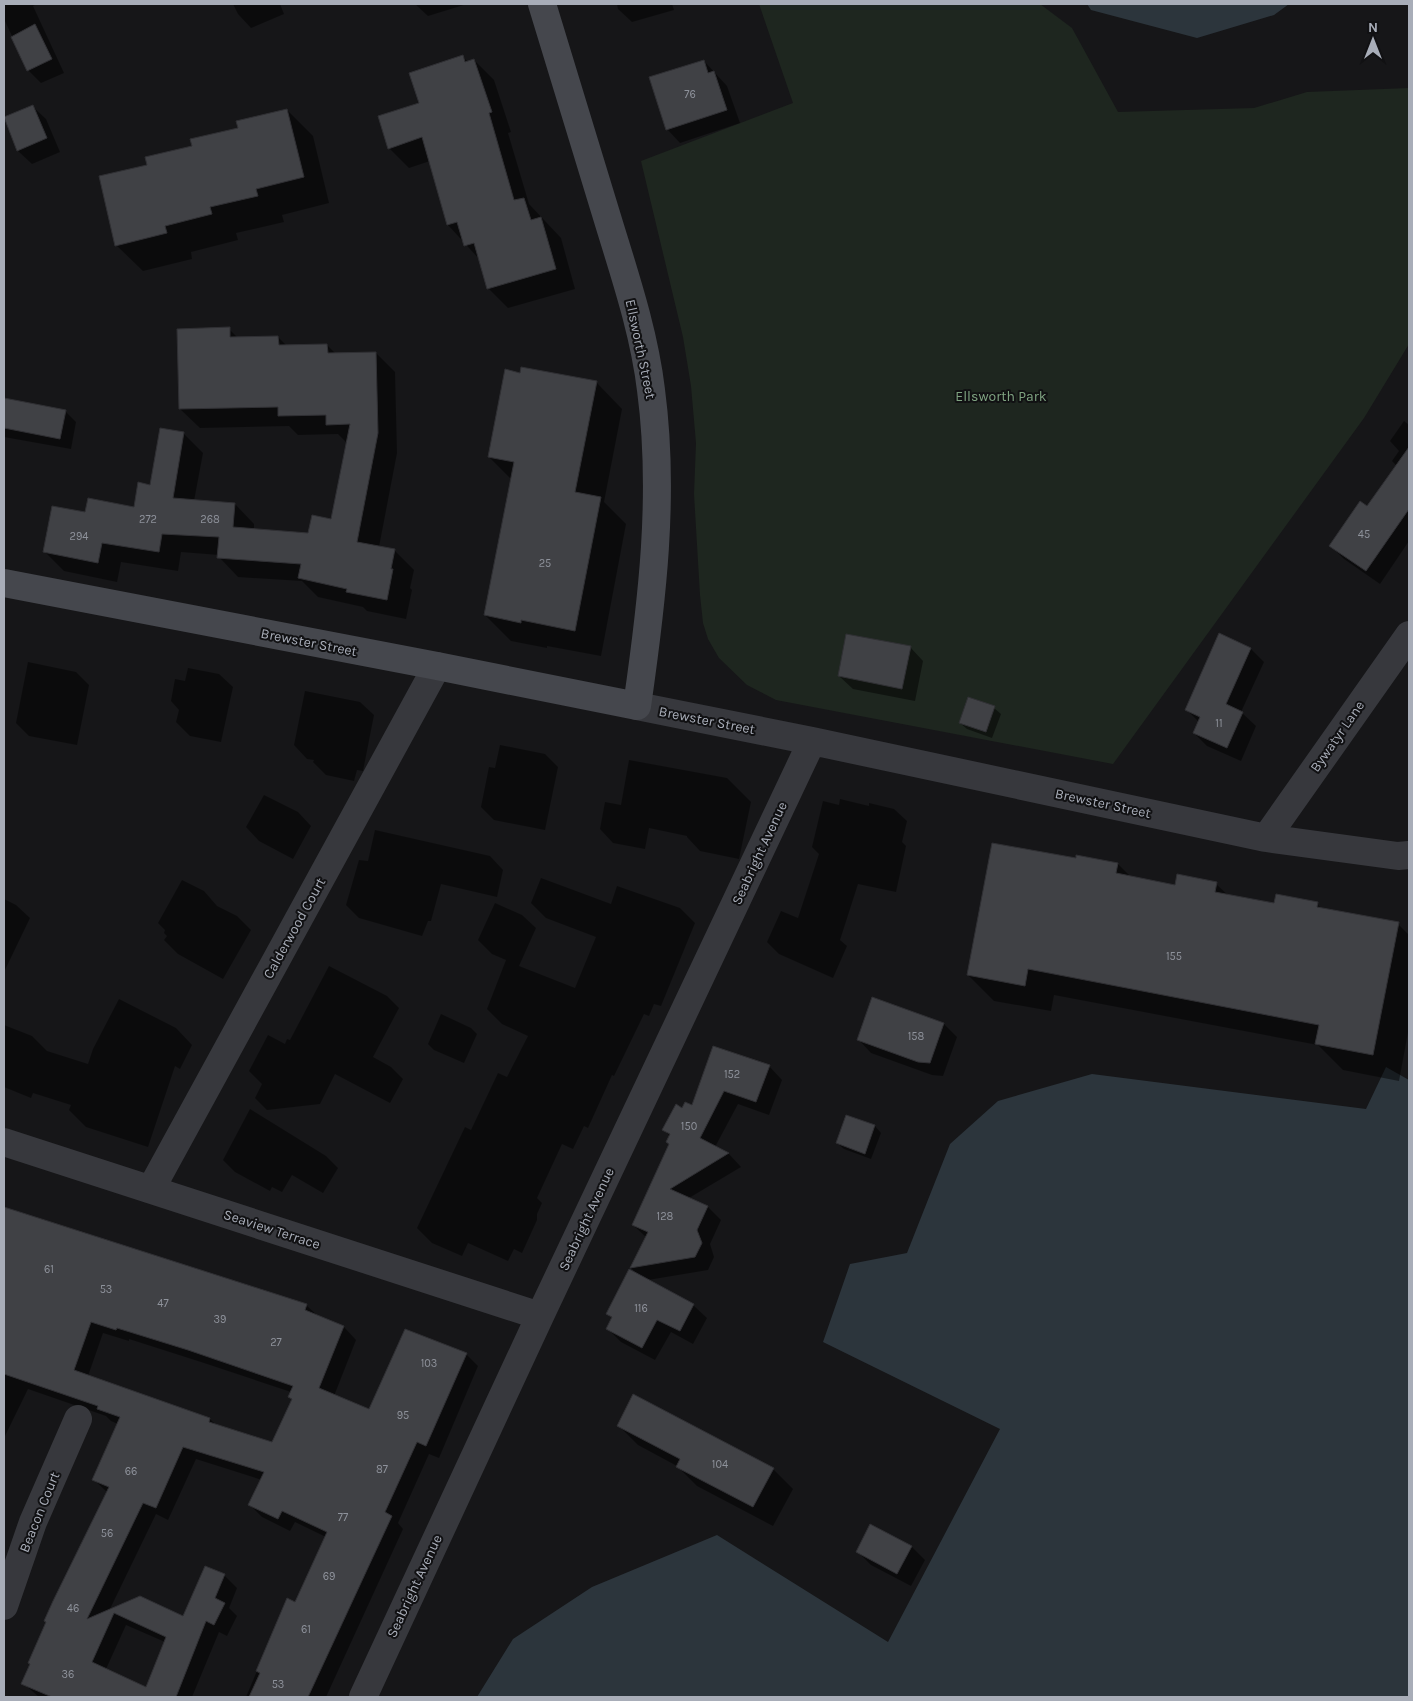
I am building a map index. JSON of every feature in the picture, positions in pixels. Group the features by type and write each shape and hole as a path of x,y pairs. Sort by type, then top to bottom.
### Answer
{"street":[{"name":"Ellsworth Street","path":"542,4 629,291 651,388 656,453 656,519 648,622 637,706"},
{"name":"Brewster Street","path":"4,583 637,706 1266,838 1398,856 1409,855"},
{"name":"Bywatyr Lane","path":"1266,838 1409,635"},
{"name":"Calderwood Court","path":"151,1189 437,666"},
{"name":"Seabright Avenue","path":"362,1697 812,742"},
{"name":"Seaview Terrace","path":"4,1142 540,1316"},
{"name":"Beacon Court","path":"4,1606 33,1522 78,1419"}],"green space":[{"name":"Ellsworth Park","path":"759,4 1040,4 1072,28 1118,112 1254,108 1307,92 1409,88 1409,344 1364,418 1113,764 776,700 747,685 719,658 708,639 703,623 700,595 694,494 696,443 691,386 683,337 641,161 793,103"}],"shaded area":[{"path":"1087,4 1289,4 1274,15 1197,38 1091,10"},
{"path":"1386,1067 1409,1080 1409,1697 477,1697 513,1639 592,1587 717,1535 888,1642 1000,1429 823,1342 850,1264 907,1253 950,1144 998,1101 1092,1074 1366,1109"}],"building":[{"path":"35,24 52,59 27,71 11,37"},
{"path":"463,55 465,62 474,59 492,112 489,113 514,200 524,198 531,220 541,217 556,269 487,289 474,243 464,246 457,222 447,225 422,137 388,149 378,116 419,103 409,73"},
{"path":"704,60 708,73 714,71 727,110 666,130 649,77"},
{"path":"33,105 47,138 17,151 4,117"},
{"path":"287,109 304,177 256,189 258,196 210,207 212,214 165,226 167,233 115,246 99,176 147,165 145,157 192,146 190,139 238,128 236,121"},
{"path":"230,327 230,337 278,336 279,345 327,344 328,353 376,352 378,433 357,542 395,549 387,600 346,592 347,589 298,578 301,564 217,558 219,537 162,534 159,552 102,543 98,563 43,552 52,506 85,512 88,498 134,507 138,482 150,485 160,428 184,432 173,498 235,503 233,527 308,533 312,515 331,519 350,424 326,425 326,415 278,416 278,407 179,409 177,329"},
{"path":"521,367 597,381 575,492 601,497 575,631 484,615 514,462 488,457 505,369 520,373"},
{"path":"4,398 66,410 60,439 4,428"},
{"path":"1409,447 1409,509 1366,571 1329,546 1360,501 1367,506"},
{"path":"1219,633 1251,648 1226,704 1243,712 1227,748 1193,733 1200,717 1185,710"},
{"path":"846,634 911,646 902,689 838,676"},
{"path":"968,697 995,706 986,732 959,723"},
{"path":"992,843 1076,858 1076,855 1118,863 1116,873 1175,885 1177,874 1217,882 1215,892 1274,903 1276,894 1318,902 1317,907 1399,922 1373,1055 1315,1044 1319,1025 1028,969 1025,986 967,975"},
{"path":"872,997 944,1023 930,1063 918,1062 857,1040"},
{"path":"713,1046 770,1065 756,1102 724,1091 700,1138 729,1153 670,1189 708,1206 697,1230 702,1243 695,1257 630,1268 648,1232 632,1225 669,1144 666,1142 670,1134 662,1130 676,1104 682,1108 685,1102 692,1105"},
{"path":"846,1115 875,1125 865,1154 836,1143"},
{"path":"4,1207 307,1304 305,1310 344,1326 319,1388 369,1409 405,1329 467,1353 426,1446 417,1442 385,1512 392,1516 308,1697 249,1697 260,1673 256,1671 287,1598 295,1602 327,1532 282,1511 278,1519 248,1505 264,1472 183,1447 156,1508 143,1503 87,1619 140,1596 183,1616 205,1566 225,1574 215,1598 225,1603 214,1625 206,1621 176,1697 52,1697 21,1684 46,1622 44,1621 109,1487 92,1480 120,1417 97,1409 98,1406 4,1374","holes":["91,1322 188,1350 293,1386 288,1397 292,1399 272,1442 209,1422 210,1418 74,1370","114,1613 166,1637 146,1687 92,1662"]},
{"path":"629,1269 694,1304 680,1331 657,1320 642,1348 606,1329 612,1317 606,1314"},
{"path":"633,1394 774,1468 753,1507 676,1467 680,1459 617,1426"},
{"path":"870,1524 912,1546 897,1574 856,1552"}]}
